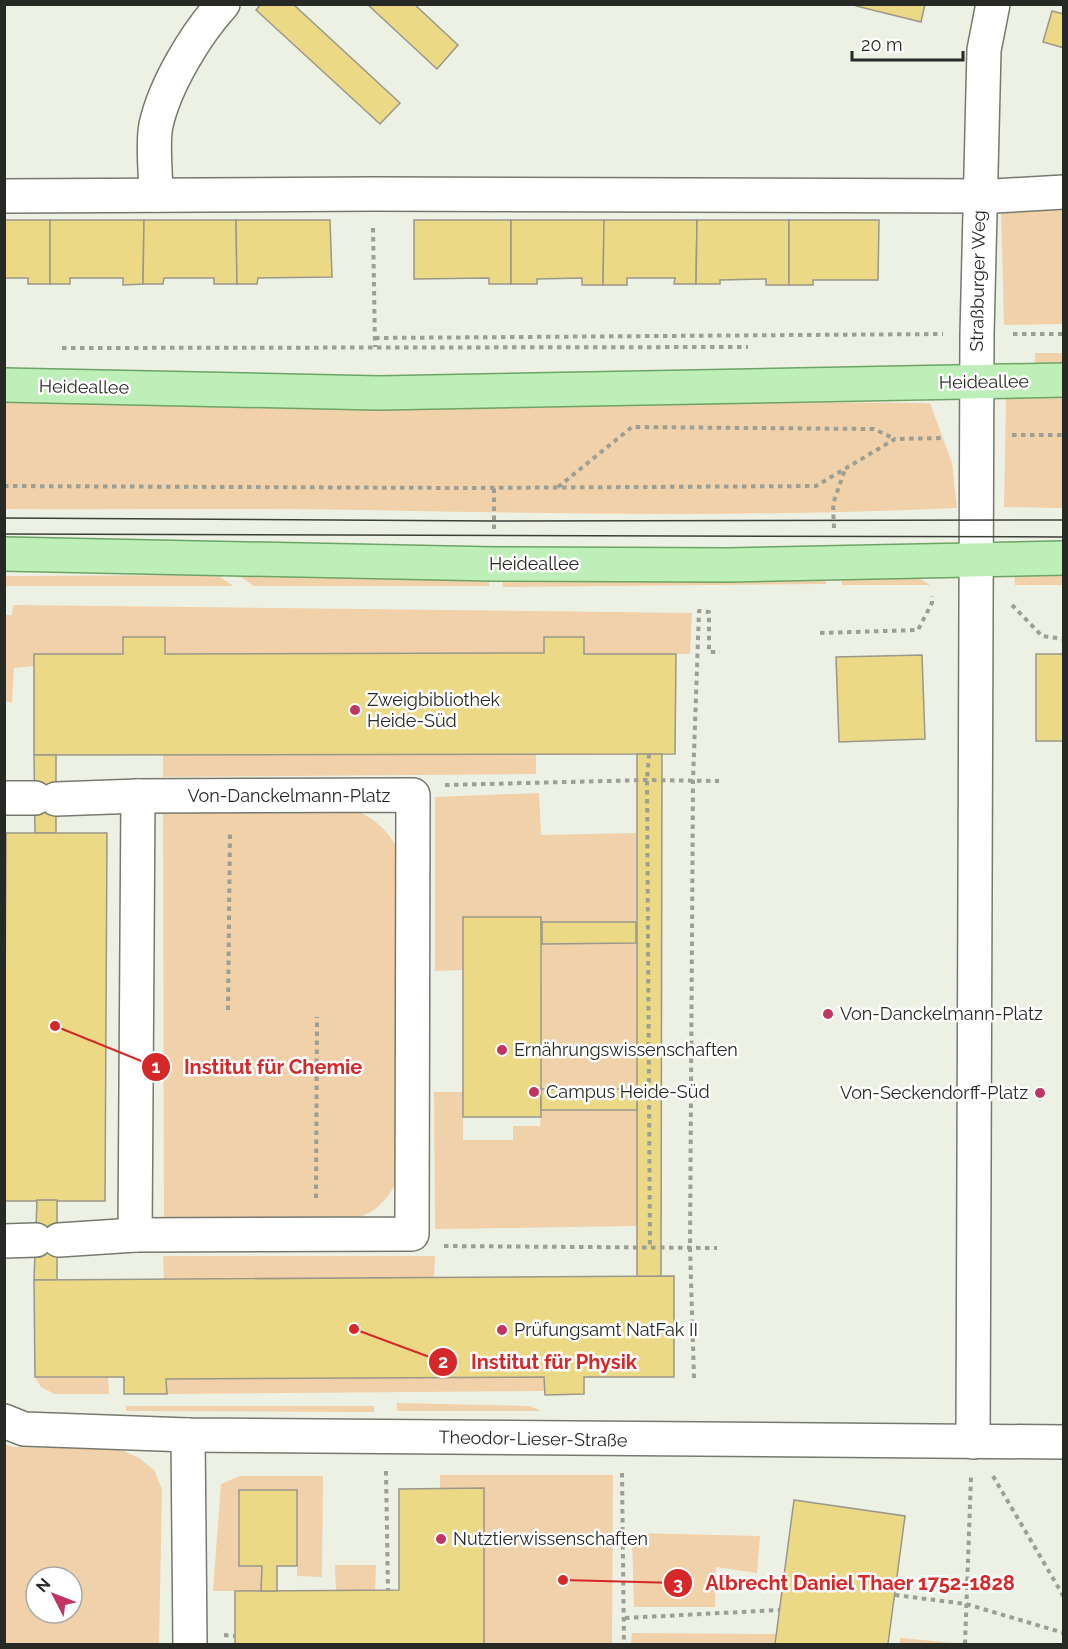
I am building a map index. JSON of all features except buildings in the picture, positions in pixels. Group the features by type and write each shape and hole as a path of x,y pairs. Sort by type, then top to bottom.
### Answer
{"main road":[{"name":"Heideallee","path":"4,385 379,393 1064,380"},
{"name":"Heideallee","path":"4,554 494,564 728,566 977,558 1064,558"}],"street":[{"path":"156,195 156,127 169,85 210,18 223,4"},
{"name":"Straßburger Weg","path":"977,558 979,196 984,50 993,4"},
{"path":"4,196 373,194 979,196 1064,192"},
{"path":"973,1442 977,558"},
{"name":"Von-Danckelmann-Platz","path":"32,798 413,795 412,1234"},
{"path":"135,1235 138,796"},
{"path":"33,1240 135,1235 412,1234"},
{"name":"Theodor-Lieser-Straße","path":"4,1421 24,1429 188,1435 1064,1442"},
{"path":"188,1435 190,1644"}],"path":[{"path":"373,194 375,347"},
{"path":"375,338 1064,334"},
{"path":"52,348 753,348"},
{"path":"557,488 632,427 874,429 895,439"},
{"path":"4,486 557,488 816,486 895,439 978,435 1064,435"},
{"path":"833,514 833,504 846,468"},
{"path":"494,488 494,514"},
{"path":"820,633 918,630 932,603 932,595"},
{"path":"1011,596 1012,606 1042,636 1064,639"},
{"path":"694,1378 690,1247 693,781 699,611 709,612 709,652 720,652"},
{"path":"649,754 647,780 651,1247"},
{"path":"413,795 437,785 647,780 719,781"},
{"path":"228,1010 231,797"},
{"path":"315,1235 317,1017"},
{"path":"412,1234 443,1246 717,1248"},
{"path":"621,1440 624,1644"},
{"path":"973,1442 1064,1598"},
{"path":"965,1644 973,1442"},
{"path":"386,1466 388,1590"},
{"path":"895,1595 966,1604 1064,1633"},
{"path":"625,1618 779,1610"}],"shaded area":[{"path":"1063,206 1063,324 1004,325 1001,209"},
{"path":"1035,353 1063,353 1063,365 1035,365"},
{"path":"1028,391 1063,392 1063,508 1004,507 1006,399"},
{"path":"5,398 930,403 952,463 957,508 810,513 663,514 323,509 5,509"},
{"path":"841,574 915,576 930,585 842,585"},
{"path":"1063,574 1063,585 1015,585 1014,575"},
{"path":"218,575 233,586 5,586 5,576"},
{"path":"238,575 489,575 489,586 254,586"},
{"path":"502,575 825,575 826,584 503,587"},
{"path":"13,605 692,613 690,654 584,654 584,637 544,637 544,653 165,654 165,637 123,637 123,654 34,654 34,666 14,668 12,702 5,702 4,615 12,615"},
{"path":"536,754 536,774 163,777 163,755"},
{"path":"539,793 541,835 636,833 636,922 542,922 541,917 463,917 463,970 435,971 435,797"},
{"path":"163,810 356,810 380,825 397,848 397,1182 380,1205 363,1216 355,1219 164,1223"},
{"path":"636,943 637,1089 541,1089 542,944"},
{"path":"434,1092 463,1092 463,1140 513,1140 513,1126 540,1126 541,1110 637,1110 637,1226 435,1229"},
{"path":"163,1256 435,1256 434,1278 164,1279"},
{"path":"35,1377 108,1377 109,1394 54,1394 41,1387"},
{"path":"544,1377 544,1391 167,1394 166,1379"},
{"path":"397,1403 530,1406 541,1411 397,1411"},
{"path":"126,1406 374,1406 374,1412 126,1411"},
{"path":"4,1444 13,1447 119,1449 139,1458 154,1470 162,1489 159,1644 5,1644"},
{"path":"440,1475 613,1475 612,1644 484,1644 484,1489 440,1488"},
{"path":"240,1476 323,1476 322,1577 297,1576 297,1490 239,1490 239,1566 262,1566 261,1591 213,1591 221,1484"},
{"path":"632,1533 760,1536 757,1573 716,1567 715,1607 634,1607"},
{"path":"335,1565 376,1565 375,1590 336,1591"},
{"path":"632,1633 776,1634 775,1644 631,1644"},
{"path":"900,1638 956,1643 956,1644 900,1644"}],"tram line":[{"path":"4,518 494,521 1064,520"},
{"path":"4,534 1064,537"}],"place":[{"name":"Zweigbibliothek Heide-Süd","path":"355,710"},
{"name":"Von-Danckelmann-Platz","path":"828,1014"},
{"name":"Institut für Chemie","path":"55,1026"},
{"name":"Ernährungswissenschaften","path":"502,1050"},
{"name":"Campus Heide-Süd","path":"534,1092"},
{"name":"Von-Seckendorff-Platz","path":"1040,1093"},
{"name":"Institut für Physik","path":"354,1329"},
{"name":"Prüfungsamt NatFak II","path":"502,1330"},
{"name":"Nutztierwissenschaften","path":"441,1539"},
{"name":"Albrecht Daniel Thaer 1752-1828","path":"563,1580"}]}
